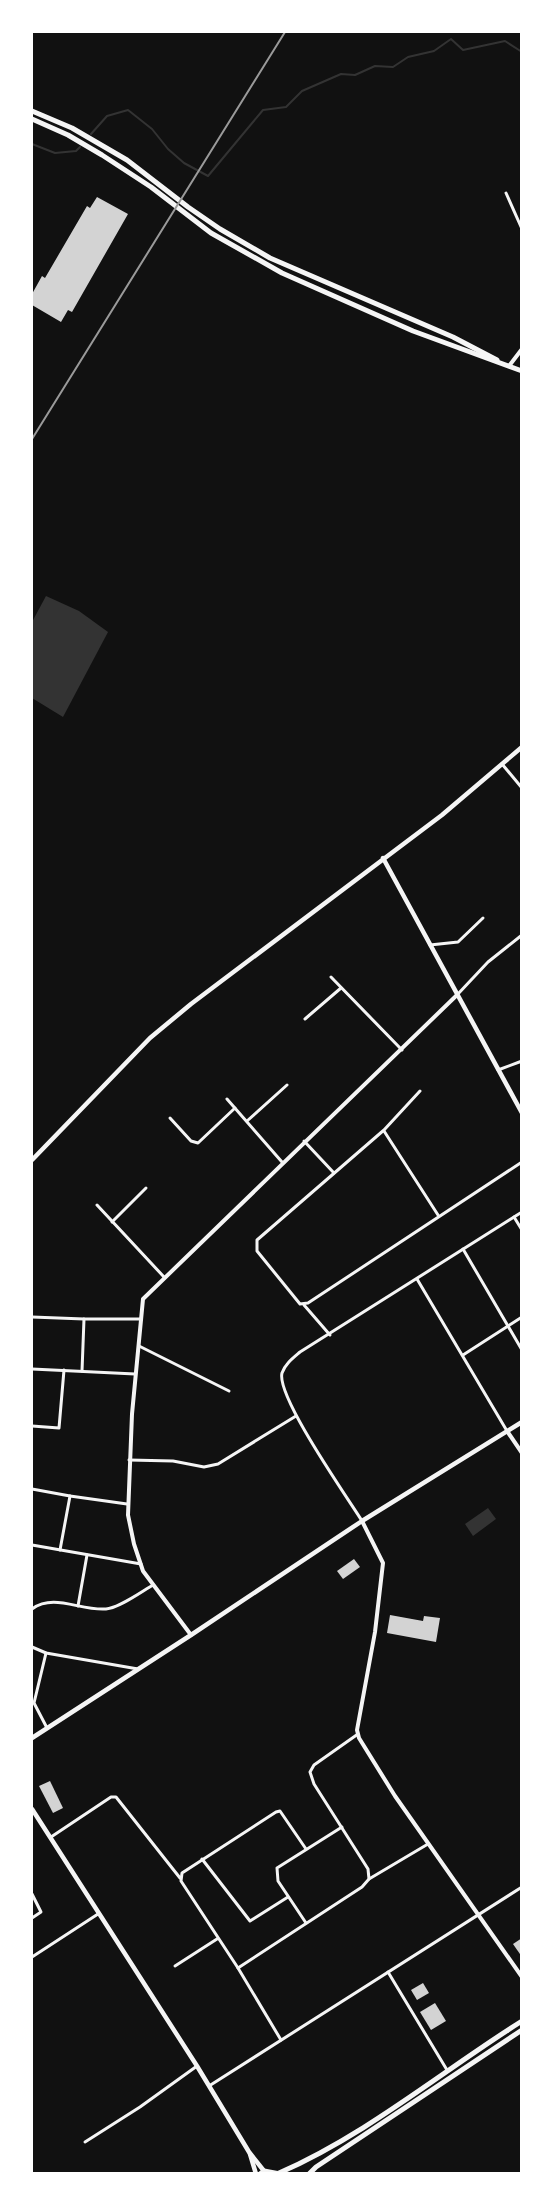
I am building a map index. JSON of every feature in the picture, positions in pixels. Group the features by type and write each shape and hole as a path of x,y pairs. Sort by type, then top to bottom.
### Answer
{"main road":[{"path":"32,111 72,128 127,160 220,229 270,258 469,345 509,367"},
{"path":"32,119 68,135 102,155 233,246 282,273 413,331 522,371"},
{"path":"32,1160 150,1038 191,1004 442,815 522,747"},
{"path":"383,858 522,1113"},
{"path":"32,1738 362,1521 522,1422"},
{"path":"32,1809 197,2066 260,2173"},
{"path":"260,2173 279,2173 311,2159 379,2118 522,2021"},
{"path":"309,2174 324,2161 522,2030"},
{"path":"249,2152 260,2173"}],"street":[{"path":"506,193 522,229"},
{"path":"509,367 522,349"},
{"path":"502,764 522,788"},
{"path":"430,945 458,942 483,918"},
{"path":"191,1635 153,1585 141,1564 130,1531 127,1504 129,1460 137,1346 143,1299 282,1162 402,1050 488,962 522,935"},
{"path":"331,977 402,1050"},
{"path":"305,1019 341,988"},
{"path":"498,1070 522,1061"},
{"path":"247,1121 287,1085"},
{"path":"330,1335 304,1305 296,1302 257,1251 257,1240 384,1130 420,1091"},
{"path":"227,1099 282,1162"},
{"path":"170,1119 191,1141 198,1143 235,1108"},
{"path":"384,1130 438,1215"},
{"path":"304,1141 334,1173"},
{"path":"304,1305 522,1162"},
{"path":"112,1222 146,1188"},
{"path":"97,1205 164,1277"},
{"path":"522,1212 300,1352 287,1364 282,1374 282,1385 296,1416 362,1521 383,1563 375,1632 358,1734 395,1796 522,1977"},
{"path":"514,1217 522,1230"},
{"path":"463,1250 522,1350"},
{"path":"417,1279 522,1453"},
{"path":"32,1317 140,1319"},
{"path":"463,1355 522,1317"},
{"path":"82,1371 84,1319"},
{"path":"137,1346 229,1391"},
{"path":"32,1369 135,1374"},
{"path":"32,1426 59,1427 64,1370"},
{"path":"129,1460 173,1461 204,1467 218,1464 296,1416"},
{"path":"32,1489 127,1504"},
{"path":"60,1550 70,1496"},
{"path":"32,1545 141,1564"},
{"path":"78,1606 87,1555"},
{"path":"32,1610 39,1604 48,1602 100,1609 113,1608 153,1585"},
{"path":"32,1647 46,1653 139,1669"},
{"path":"46,1653 33,1703 47,1728"},
{"path":"358,1734 310,1769 314,1784 368,1869 369,1879"},
{"path":"50,1838 111,1797 117,1797 180,1878 281,2040"},
{"path":"180,1878 202,1859 280,1812 306,1849"},
{"path":"306,1923 279,1881 278,1868 342,1827"},
{"path":"238,1968 362,1887 369,1879 428,1844"},
{"path":"202,1859 250,1921 288,1896"},
{"path":"209,2086 522,1887"},
{"path":"32,1894 41,1912 32,1918"},
{"path":"32,1957 98,1914"},
{"path":"175,1966 217,1939"},
{"path":"388,1972 447,2070"},
{"path":"85,2142 140,2107 197,2066"}],"shaded area":[{"path":"46,596 79,611 108,632 63,717 32,698 32,622"},
{"path":"488,1508 496,1519 473,1536 465,1524"}],"building":[{"path":"97,197 128,214 72,312 68,310 61,322 32,305 32,294 42,276 45,278 87,206 90,208"},
{"path":"354,1559 360,1567 343,1579 337,1571"},
{"path":"390,1615 423,1621 424,1616 440,1618 436,1642 387,1633"},
{"path":"50,1781 63,1808 53,1813 39,1786"},
{"path":"522,1938 522,1957 513,1944"},
{"path":"423,1983 429,1993 417,2000 411,1990"},
{"path":"435,2003 446,2021 431,2030 420,2012"}],"waterway":[{"path":"91,134 107,116 128,110 152,129 168,149 184,163 208,176 263,110 286,107 302,91 341,74 355,75 375,66 393,67 408,57 434,51 451,39 463,50 505,41 522,52"},
{"path":"32,144 55,153 76,151 80,147"}],"railway":[{"path":"32,439 285,32"}]}
